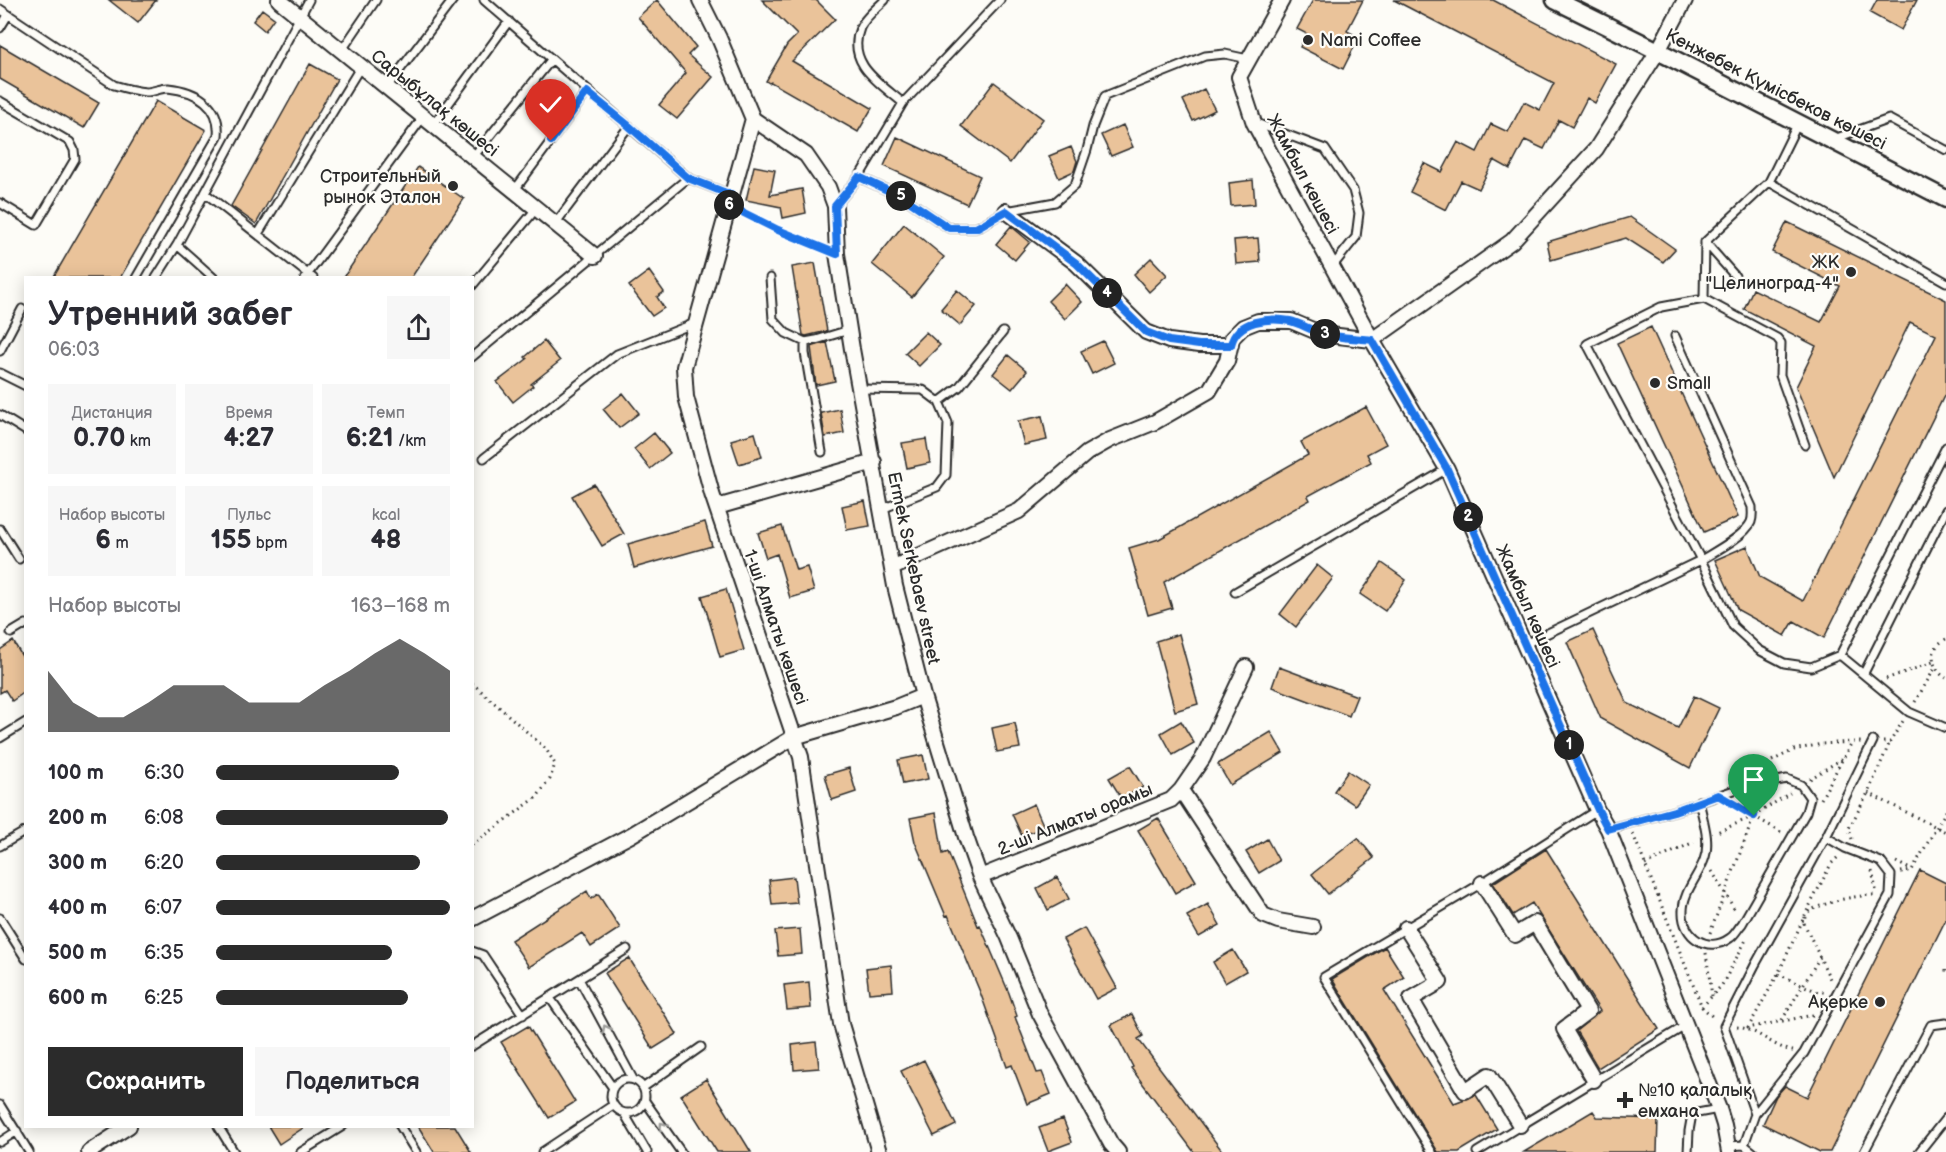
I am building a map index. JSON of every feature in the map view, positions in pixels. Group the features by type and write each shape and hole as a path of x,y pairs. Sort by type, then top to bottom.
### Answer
{"street":[{"name":"Сарыбұлақ көшесі","path":"279,0 595,256"},
{"path":"700,0 719,38 753,119"},
{"name":"Жамбыл көшесі","path":"1282,0 1239,77 1254,123 1372,340 1447,469 1608,829 1684,1026 1719,1109 1729,1149"},
{"name":"Кенжебек Күмісбеков көшесі","path":"1555,0 1946,199"},
{"path":"892,568 1019,511 1087,453 1110,440 1155,422 1209,391 1227,361 1232,338 1243,327 1258,321 1291,321 1322,333 1372,340 1512,241 1596,149 1659,51 1685,0"},
{"name":"1-ші Алматы көшесі","path":"753,119 684,367 686,397 717,507 801,757 841,1024 879,1152"},
{"name":"Ermek Serkebaev street","path":"753,119 806,155 828,188 835,206 837,254 859,389 892,568 923,696 980,877 1009,938 1040,1014 1111,1144 1118,1152"},
{"path":"1006,211 1076,263 1146,332 1169,341 1199,345 1231,345"},
{"path":"717,507 874,462"},
{"name":"2-ші Алматы орамы","path":"980,877 1172,800 1203,758 1246,667"},
{"path":"474,918 631,835 794,737 896,707 923,696"},
{"name":"2-ші Алматы орамы","path":"1181,790 1263,915 1278,921 1313,927"},
{"path":"1482,883 1515,935 1535,924 1588,1011 1564,1029 1594,1080"},
{"path":"1406,928 1440,982 1411,999 1465,1091 1489,1075 1520,1125"},
{"path":"89,1152 126,1128"}],"lane":[{"path":"157,276 177,245 309,0"},
{"path":"342,50 376,0"},
{"path":"387,87 453,0"},
{"path":"484,0 688,178 729,200"},
{"path":"885,0 860,27 856,49 862,68 903,103"},
{"path":"835,206 859,177 903,103 1000,0"},
{"path":"0,9 114,85 129,90 148,92 165,88 186,91 201,97 214,112 219,125 218,136 137,276"},
{"path":"0,28 8,15"},
{"path":"205,193 309,276 428,121 509,21"},
{"path":"859,177 906,199 949,228 976,228 1006,211 1055,202 1075,185 1088,150 1092,126 1106,96 1205,56 1225,54 1248,58"},
{"path":"473,157 551,60"},
{"path":"258,234 361,66"},
{"path":"514,191 587,92"},
{"path":"0,101 70,142 75,159 36,225 0,203"},
{"path":"1832,140 1889,119 1946,150"},
{"path":"1254,123 1325,149 1353,190 1359,213 1356,237 1332,267"},
{"path":"1704,299 1705,242 1769,182 1798,123"},
{"path":"555,224 629,126"},
{"path":"474,355 688,178"},
{"path":"1769,182 1946,282"},
{"path":"474,284 536,209"},
{"path":"1705,242 1735,276"},
{"path":"177,245 212,276"},
{"path":"770,278 773,319 786,333 805,342 849,330"},
{"path":"1805,445 1780,375 1781,343 1777,338 1704,299 1660,307 1587,344 1701,560 1733,626 1759,650 1784,663 1811,667 1840,655 1946,447"},
{"path":"0,351 22,309"},
{"path":"484,458 617,354 695,323"},
{"path":"939,402 959,387 1003,332"},
{"path":"1525,644 1701,560 1732,541 1748,528 1752,520 1752,507 1676,336"},
{"path":"805,342 822,452"},
{"path":"0,373 24,385"},
{"path":"859,389 923,390 939,402 948,423 946,475 937,488 882,509"},
{"path":"0,415 24,430"},
{"path":"1234,592 1447,469"},
{"path":"1864,673 1946,510"},
{"path":"0,529 19,559"},
{"path":"11,633 24,625"},
{"path":"1840,655 1876,682 1909,712 1946,728"},
{"path":"0,738 24,723"},
{"path":"1755,1114 1724,1026 1826,837 1873,741"},
{"path":"1608,829 1628,824 1698,801 1737,789 1787,779 1801,785 1810,798 1806,812 1742,924 1731,938 1719,943 1705,944 1693,938 1685,924 1683,911 1688,890 1705,859 1707,836 1698,801"},
{"path":"1432,1152 1324,977 1482,883 1598,810"},
{"path":"0,846 24,832"},
{"path":"1744,1145 1755,1114 1804,1053 1890,895 1891,875 1881,862 1845,848 1826,837"},
{"path":"0,918 24,956"},
{"path":"474,1045 627,949"},
{"path":"474,952 483,955 523,1014"},
{"path":"579,979 633,1079 644,1087 645,1101 681,1152"},
{"path":"550,998 613,1088"},
{"path":"1864,1152 1930,1025 1946,1023"},
{"path":"1477,1152 1684,1026"},
{"path":"644,1087 701,1047"},
{"path":"633,1079 620,1081 613,1088 611,1099 613,1105 624,1113 647,1152"},
{"path":"624,1113 637,1112 645,1101"},
{"path":"542,1152 613,1105"},
{"path":"0,1106 29,1152"},
{"path":"1688,1152 1692,1114 1719,1109"},
{"path":"1919,1152 1946,1118"},
{"path":"219,1128 234,1152"},
{"path":"301,1152 340,1128"},
{"path":"401,1128 416,1152"},
{"path":"0,1142 17,1131"},
{"path":"1729,1149 1744,1145"},
{"path":"1744,1145 1753,1152"}],"path":[{"path":"729,200 778,230 837,254"},
{"path":"1946,639 1936,646 1933,653 1933,662 1939,674 1946,678"},
{"path":"1876,682 1933,662"},
{"path":"474,685 546,749 555,764 550,779 537,797 474,844"},
{"path":"1737,789 1745,774 1794,750 1821,744 1851,742"},
{"path":"1852,842 1849,828 1868,793 1890,742"},
{"path":"1645,865 1754,816 1844,758"},
{"path":"1868,793 1946,832"},
{"path":"1718,795 1791,838"},
{"path":"1891,875 1912,870 1946,811"},
{"path":"1712,996 1705,944 1754,816"},
{"path":"1628,824 1702,1007 1724,1026 1748,1028 1809,1015 1824,1016"},
{"path":"1748,1028 1778,974 1831,864 1838,857 1846,859"},
{"path":"1705,859 1742,924"},
{"path":"1891,860 1912,870"},
{"path":"1864,867 1872,871 1877,895"},
{"path":"1778,974 1818,992 1837,991 1804,923 1806,913 1813,908 1863,895 1890,895"},
{"path":"1782,1020 1820,957"},
{"path":"1946,970 1946,975"},
{"path":"1748,1028 1782,1049 1804,1053"}],"building":[{"path":"109,0 156,0 138,23"},
{"path":"657,0 696,47 688,55 713,77 677,119 659,105 686,73 638,17"},
{"path":"762,0 816,0 835,19 792,61 872,108 858,132 766,81 787,45 797,35"},
{"path":"1313,0 1363,0 1347,31 1359,37 1343,69 1300,47 1307,34 1297,29"},
{"path":"1394,0 1493,0 1616,64 1595,103 1587,98 1572,127 1559,120 1544,149 1525,140 1510,169 1494,160 1479,189 1461,181 1446,210 1410,192 1424,163 1442,172 1458,142 1477,152 1491,124 1508,132 1524,102 1540,110 1554,83"},
{"path":"1877,0 1917,0 1901,30 1870,13"},
{"path":"262,9 274,18 265,31 253,21"},
{"path":"0,45 99,103 84,128 0,79"},
{"path":"310,64 337,79 256,224 231,206"},
{"path":"994,82 1043,119 1010,163 961,126"},
{"path":"1204,89 1215,110 1193,121 1183,100"},
{"path":"156,101 206,130 121,276 54,276"},
{"path":"1123,125 1133,147 1111,156 1101,135"},
{"path":"897,137 980,176 967,204 884,166"},
{"path":"1071,147 1077,161 1074,171 1059,178 1049,156"},
{"path":"754,166 775,170 770,195 802,189 806,213 783,218 781,207 746,200"},
{"path":"418,167 464,199 412,276 344,276"},
{"path":"1253,180 1255,204 1231,206 1229,183"},
{"path":"1630,217 1675,249 1663,262 1626,238 1551,260 1547,242"},
{"path":"1787,222 1946,300 1946,392 1824,638 1794,621 1785,636 1738,610 1715,560 1747,546 1760,577 1803,601 1936,335 1910,322 1834,477 1796,387 1816,346 1744,309 1753,289 1821,322 1840,286 1772,252"},
{"path":"904,224 944,257 912,297 872,264"},
{"path":"1011,226 1030,242 1015,260 996,244"},
{"path":"1258,238 1260,262 1236,264 1234,240"},
{"path":"1151,258 1167,275 1149,292 1134,274"},
{"path":"815,263 827,331 806,336 803,335 792,267"},
{"path":"649,271 664,292 657,297 664,308 652,316 629,286"},
{"path":"1065,284 1082,302 1065,319 1048,301"},
{"path":"957,290 976,306 960,325 941,309"},
{"path":"1651,327 1738,517 1704,532 1617,343"},
{"path":"926,332 940,345 919,366 905,353"},
{"path":"544,341 560,361 513,402 497,382 527,359 525,357"},
{"path":"1103,341 1114,363 1092,374 1081,351"},
{"path":"827,342 835,381 816,385 811,347"},
{"path":"1008,355 1027,371 1012,389 993,374"},
{"path":"623,393 639,413 619,428 603,409"},
{"path":"1366,407 1386,444 1367,454 1371,462 1308,496 1310,500 1164,582 1172,608 1148,615 1129,548 1159,539 1308,455 1301,442"},
{"path":"840,409 844,433 825,437 821,413"},
{"path":"1042,416 1047,440 1024,445 1018,421"},
{"path":"654,433 670,453 650,469 634,449"},
{"path":"755,433 762,457 739,464 731,440"},
{"path":"926,439 930,463 907,468 902,443"},
{"path":"594,484 624,534 602,546 572,496"},
{"path":"865,501 870,526 847,530 842,506"},
{"path":"705,522 712,546 634,568 628,544"},
{"path":"782,526 796,570 807,567 814,591 790,598 777,554 766,558 758,533"},
{"path":"1382,563 1406,580 1385,611 1360,594"},
{"path":"1317,565 1333,578 1296,627 1280,614"},
{"path":"726,589 744,650 720,657 702,596"},
{"path":"1593,630 1627,703 1678,728 1694,696 1719,708 1690,768 1601,719 1567,642"},
{"path":"1179,634 1198,704 1175,711 1156,641"},
{"path":"13,641 24,660 24,692 12,701 5,690 0,693 0,650"},
{"path":"1279,667 1357,696 1349,716 1272,687"},
{"path":"1181,721 1194,743 1173,755 1161,733"},
{"path":"1015,723 1020,748 997,752 992,728"},
{"path":"1271,732 1283,753 1230,785 1218,764"},
{"path":"923,755 928,779 903,784 898,760"},
{"path":"1130,766 1143,787 1122,799 1109,778"},
{"path":"849,768 856,792 832,800 825,775"},
{"path":"1348,771 1369,785 1355,805 1334,791"},
{"path":"1034,804 1044,827 1022,836 1012,814"},
{"path":"936,813 943,854 948,852 978,926 980,925 1009,993 1017,1016 1015,1017 1037,1073 1042,1072 1051,1094 1027,1104 1012,1065 1007,1067 980,992 915,842 910,818"},
{"path":"1158,818 1196,881 1175,893 1138,830"},
{"path":"1358,838 1374,858 1328,894 1312,874"},
{"path":"1267,839 1279,861 1259,873 1246,852"},
{"path":"1546,849 1659,1029 1598,1068 1576,1031 1600,1011 1532,903 1513,915 1493,883"},
{"name":"Ақерке","path":"1920,870 1946,883 1946,919 1830,1152 1820,1152 1763,1124 1776,1096 1785,1086 1807,1097"},
{"path":"794,877 797,903 772,905 769,880"},
{"path":"1057,877 1069,899 1048,910 1037,888"},
{"path":"587,891 591,899 598,894 620,928 591,947 582,933 529,967 511,940"},
{"path":"1208,904 1220,925 1199,937 1187,916"},
{"path":"1084,928 1117,988 1096,999 1063,939"},
{"path":"800,929 802,954 778,956 775,931"},
{"path":"1385,947 1404,977 1384,990 1454,1103 1476,1095 1497,1129 1459,1152 1438,1152 1332,979"},
{"path":"1233,950 1246,971 1225,983 1213,962"},
{"path":"629,958 677,1034 653,1049 605,973"},
{"path":"891,965 893,991 869,993 866,968"},
{"path":"809,982 811,1008 787,1010 784,985"},
{"path":"1132,1014 1143,1036 1138,1039 1223,1152 1194,1152 1131,1068 1133,1067 1111,1025"},
{"path":"528,1026 575,1102 549,1118 501,1042"},
{"path":"816,1042 819,1068 794,1070 792,1045"},
{"path":"924,1060 956,1125 934,1136 901,1071"},
{"path":"706,1079 751,1152 717,1152 681,1095"},
{"path":"1593,1111 1597,1117 1658,1119 1657,1152 1524,1152"},
{"path":"1063,1119 1072,1142 1048,1151 1039,1128"},
{"path":"269,1128 303,1128 279,1144"},
{"path":"419,1128 456,1128 471,1152 434,1152"}],"place":[{"name":"Nami Coffee","path":"1308,40"},
{"name":"Строительный рынок Эталон","path":"453,186"},
{"name":"ЖК \"Целиноград-4\"","path":"1851,272"},
{"name":"Small","path":"1655,383"},
{"name":"Ақерке","path":"1880,1002"},
{"name":"№10 қалалық емхана","path":"1625,1100"}],"route":[{"path":"551,141 587,92 688,178 731,195 728,205 778,230 837,254 835,206 859,177 906,199 949,228 976,228 1006,211 1076,263 1146,332 1169,341 1199,345 1231,345 1232,338 1243,327 1258,321 1291,321 1322,333 1372,340 1447,469 1608,829 1674,811 1718,795 1754,816"}]}
